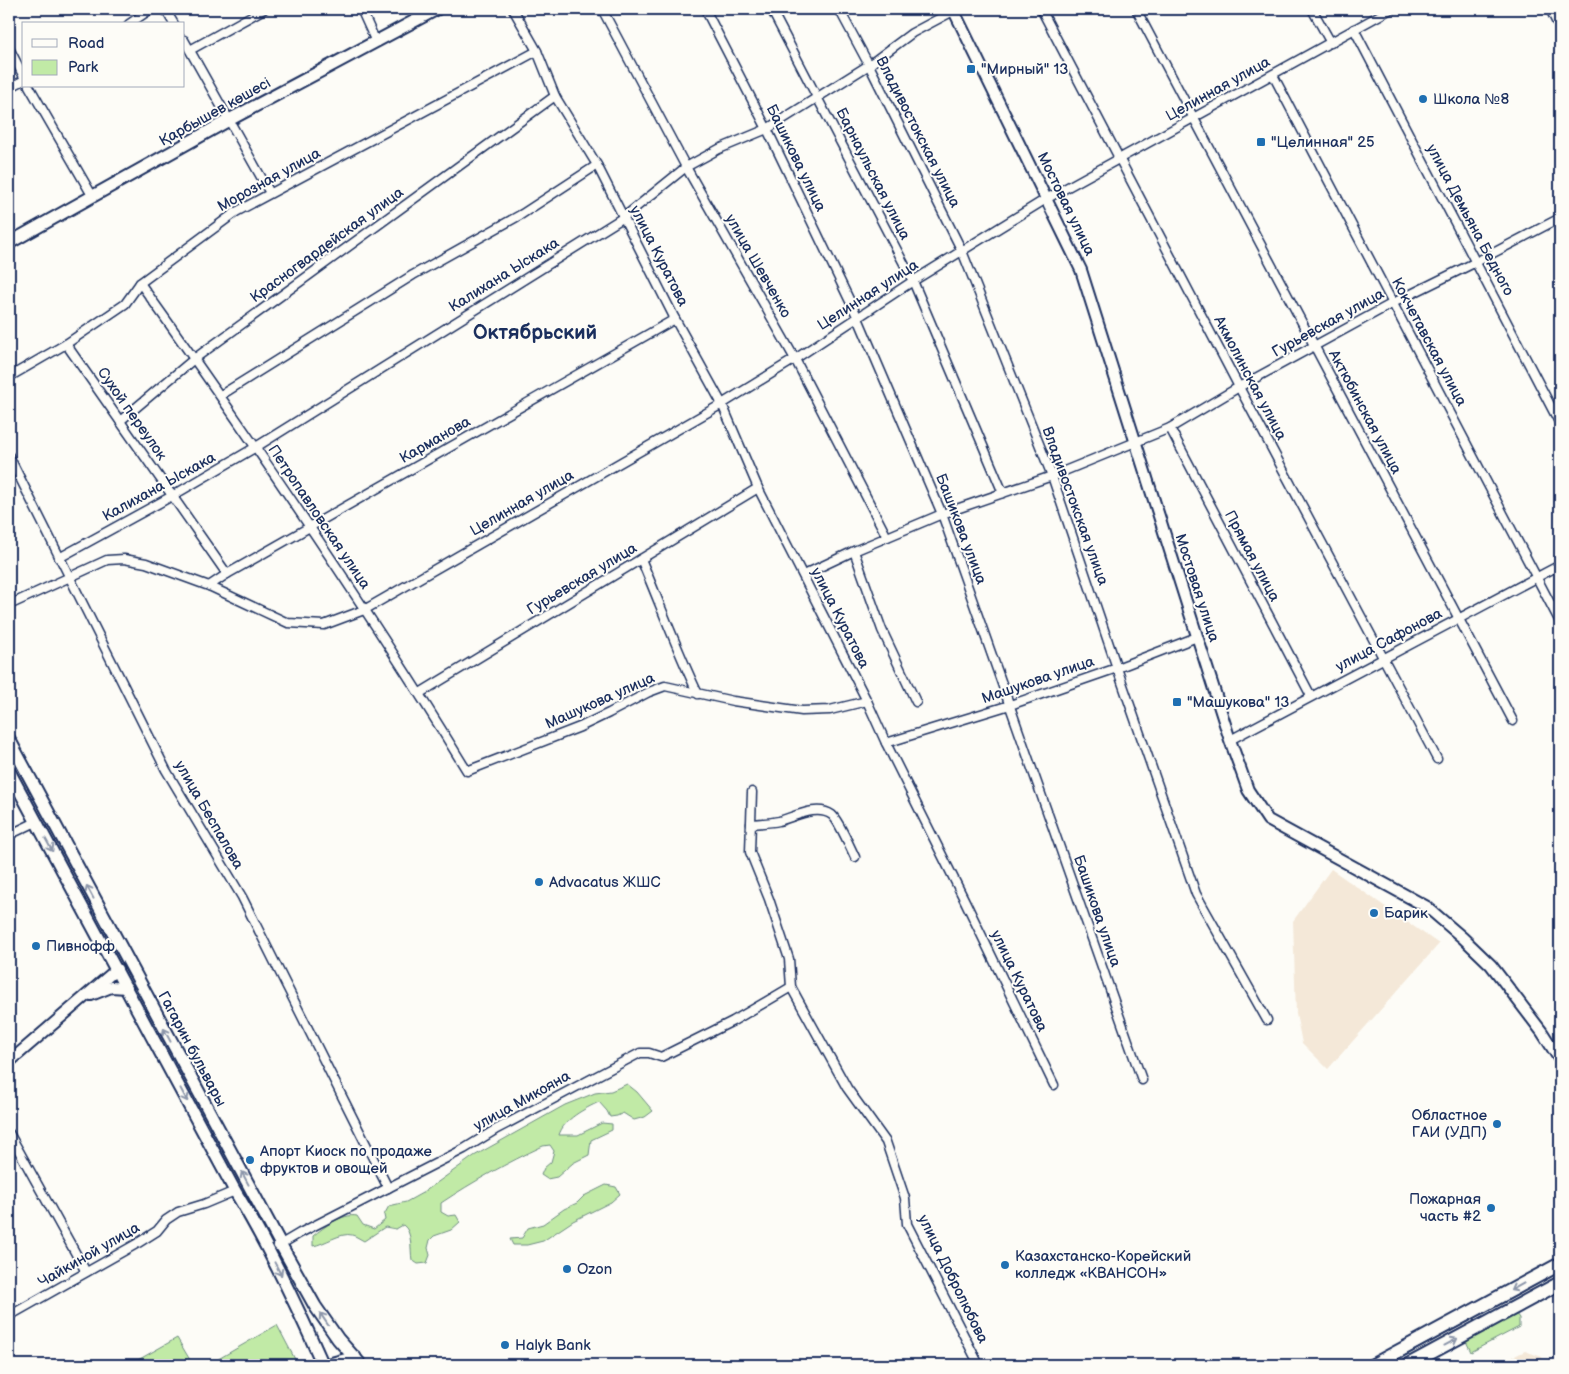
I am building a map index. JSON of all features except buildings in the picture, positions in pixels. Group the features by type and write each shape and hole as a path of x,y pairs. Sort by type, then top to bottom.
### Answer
{"main road":[{"name":"Қарбышев көшесі","path":"9,243 230,120 437,9"},
{"name":"Гагарин бульвары","path":"9,738 315,1306 338,1339 358,1361"},
{"name":"Гагарин бульвары","path":"9,771 235,1191 256,1226 325,1365"},
{"path":"117,969 128,962"},
{"path":"1373,1365 1560,1264"},
{"path":"1408,1365 1560,1283"},
{"path":"325,1365 358,1361"}],"street":[{"path":"132,22 151,9"},
{"path":"165,9 173,22"},
{"path":"190,50 264,9"},
{"path":"361,9 376,42"},
{"name":"улица Куратова","path":"513,9 537,51 555,96 597,166 675,319 722,404 758,488 867,701 1054,1085"},
{"name":"улица Шевченко","path":"602,9 686,167 795,359 887,538"},
{"name":"Башикова улица","path":"705,9 858,318 942,514 1142,1080"},
{"name":"Барнаульская улица","path":"771,9 913,281 1003,493"},
{"name":"Владивостокская улица","path":"839,9 962,251 1052,476 1196,894 1267,1020"},
{"name":"Калихана Ыскака","path":"59,558 256,447 624,216 686,167 719,149 766,129 869,65 912,33 955,9"},
{"name":"Мостовая улица","path":"955,9 1081,270 1230,740 1248,790 1268,820 1427,907 1463,938 1491,965 1542,1032 1560,1060"},
{"name":"Акмолинская улица","path":"1041,9 1239,388 1437,758"},
{"name":"Актюбинская улица","path":"1136,9 1513,721"},
{"path":"1312,9 1331,43"},
{"name":"Целинная улица","path":"9,605 107,560 124,559 146,563 209,586 288,623 324,625 364,610 722,404 795,359 913,281 1046,199 1391,9"},
{"path":"1550,9 1560,29"},
{"name":"улица Демьяна Бедного","path":"1354,29 1560,424"},
{"path":"185,42 270,193"},
{"path":"9,48 22,75"},
{"name":"Морозная улица","path":"9,377 66,344 125,304 140,283 236,212 537,51"},
{"name":"Кокчетавская улица","path":"1272,75 1560,622"},
{"path":"9,88 22,80"},
{"path":"30,88 93,197"},
{"name":"Красногвардейская улица","path":"120,421 194,358 555,96"},
{"path":"221,395 412,275 522,214 597,166"},
{"name":"Гурьевская улица","path":"802,575 942,514 1052,476 1170,428 1393,303 1559,222"},
{"name":"Петропавловская улица","path":"140,283 256,447 420,693 467,771"},
{"name":"Карманова","path":"209,586 226,574 675,319"},
{"name":"Сухой переулок","path":"66,344 226,574"},
{"name":"Прямая улица","path":"1170,428 1311,696"},
{"name":"улица Беспалова","path":"9,456 166,770 242,898 388,1188"},
{"name":"Гурьевская улица","path":"420,693 758,488"},
{"path":"854,551 882,630 916,702"},
{"path":"641,559 678,652 698,694"},
{"name":"улица Сафонова","path":"1230,740 1560,565"},
{"name":"Машукова улица","path":"886,743 1010,705 1117,668 1197,637"},
{"name":"Машукова улица","path":"467,771 580,727 664,686 762,706 802,711 830,710 867,701"},
{"name":"улица Добролюбова","path":"752,792 750,852 769,898 789,959 791,987 847,1088 886,1142 905,1198 907,1224 979,1365"},
{"path":"751,824 777,821 804,813 819,811 832,815 842,830 855,857"},
{"path":"9,835 36,822"},
{"path":"9,1062 117,969"},
{"path":"84,998 111,987 127,988"},
{"name":"улица Микояна","path":"268,1252 300,1233 464,1149 495,1130 640,1053 649,1053 661,1057 733,1021 791,987"},
{"path":"9,1133 86,1272"},
{"name":"Чайкиной улица","path":"9,1316 157,1231 166,1220 178,1212 235,1191"}],"shaded area":[{"path":"1331,869 1439,944 1328,1069 1302,1043 1296,1014 1293,921"},
{"path":"1525,1351 1542,1357 1545,1365 1496,1365"}],"green space":[{"path":"627,1084 637,1092 653,1111 645,1117 634,1120 623,1113 610,1117 599,1102 570,1119 559,1135 578,1135 602,1123 612,1124 612,1130 591,1140 589,1155 573,1163 557,1177 547,1179 541,1175 544,1168 551,1162 554,1151 550,1145 543,1146 491,1173 441,1203 441,1212 448,1216 456,1215 460,1222 451,1230 434,1236 430,1240 428,1248 430,1255 427,1263 418,1264 412,1260 410,1236 403,1225 396,1229 385,1227 364,1241 354,1235 348,1235 313,1246 313,1236 345,1217 357,1216 363,1225 374,1229 385,1220 384,1215 389,1206 406,1202 424,1192 474,1156 565,1105 595,1093 611,1091"},
{"path":"606,1185 616,1187 620,1194 611,1202 573,1221 543,1241 527,1245 513,1245 510,1239 522,1238 528,1228 543,1224 564,1209 577,1203 584,1196"},
{"path":"1516,1314 1519,1318 1519,1327 1471,1352 1466,1341"},
{"path":"277,1325 298,1365 208,1365"},
{"path":"177,1338 193,1365 129,1365"}],"tram line":[{"path":"1387,1365 1560,1272"}],"place":[{"name":"\"Мирный\" 13","path":"971,69"},
{"name":"Школа №8","path":"1423,99"},
{"name":"\"Целинная\" 25","path":"1261,142"},
{"name":"\"Машукова\" 13","path":"1177,702"},
{"name":"Advacatus ЖШС","path":"539,882"},
{"name":"Барик","path":"1374,913"},
{"name":"Пивнофф","path":"36,946"},
{"name":"Областное ГАИ (УДП)","path":"1497,1124"},
{"name":"Апорт Киоск по продаже фруктов и овощей","path":"250,1160"},
{"name":"Пожарная часть #2","path":"1491,1208"},
{"name":"Казахстанско-Корейский колледж «КВАНСОН»","path":"1005,1265"},
{"name":"Ozon","path":"567,1269"},
{"name":"Halyk Bank","path":"505,1345"}],"district":[{"name":"Октябрьский","path":"535,333"}]}
